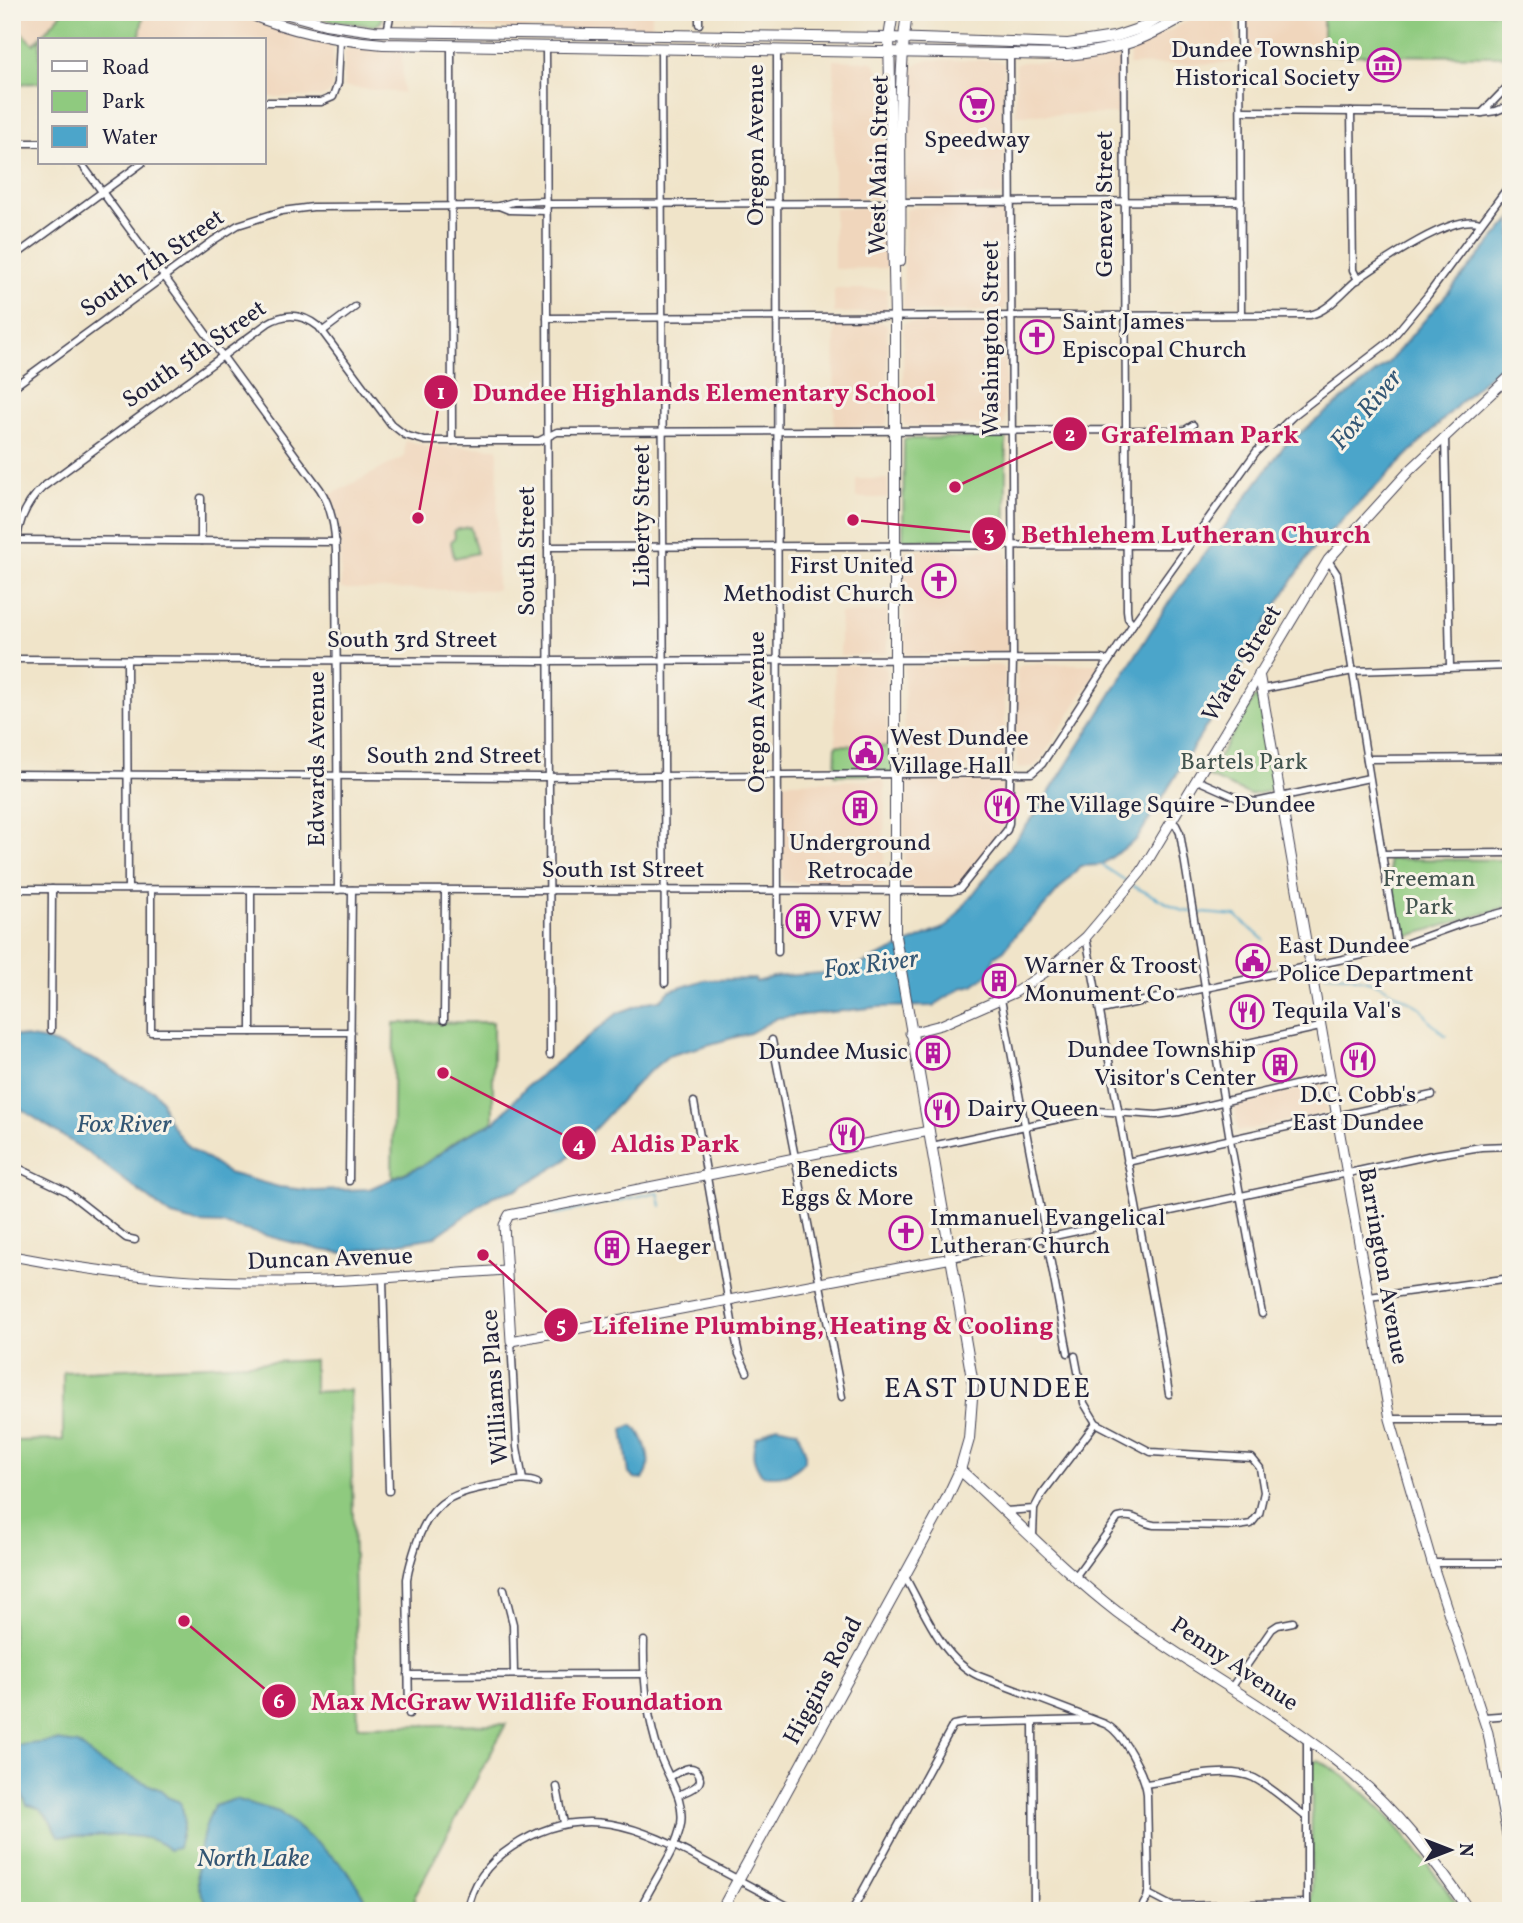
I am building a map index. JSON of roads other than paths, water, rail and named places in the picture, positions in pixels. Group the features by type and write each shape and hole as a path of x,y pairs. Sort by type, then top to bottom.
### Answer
{"main road":[{"path":"245,12 299,32 340,40 383,44 1010,55 1068,55 1124,46 1162,30 1191,12"},
{"path":"281,12 341,27 387,32 904,38 1068,44 1124,34 1144,27 1169,12"},
{"name":"West Main Street","path":"893,12 889,38 897,203"},
{"name":"West Main Street","path":"907,12 897,203 895,317 895,939 952,1258"},
{"name":"Higgins Road","path":"721,1911 960,1470 971,1429 973,1384 952,1258"},
{"name":"Penny Avenue","path":"960,1470 1075,1577 1125,1618 1349,1771 1381,1800 1418,1840 1469,1911"}],"street":[{"path":"387,32 391,12"},
{"path":"699,12 699,24"},
{"path":"1240,12 1241,315"},
{"name":"Geneva Street","path":"1124,34 1127,613 1133,624"},
{"path":"266,102 321,102 333,97 338,87 340,40"},
{"path":"451,45 452,441"},
{"name":"South Street","path":"546,47 550,1055"},
{"name":"Liberty Street","path":"661,49 665,983"},
{"name":"Oregon Avenue","path":"776,51 778,952"},
{"name":"Washington Street","path":"1007,830 1013,660 1010,55"},
{"path":"1482,113 1511,83"},
{"path":"1241,111 1482,113 1511,105"},
{"path":"1351,112 1353,271 1358,280"},
{"path":"12,143 38,143"},
{"name":"Edwards Avenue","path":"82,164 322,492 331,514 336,542 338,890"},
{"path":"12,258 141,164"},
{"path":"1109,661 1265,442 1304,407 1389,342 1428,295 1511,183"},
{"name":"South 7th Street","path":"12,388 238,226 282,211 313,208 499,206 509,210 546,205 1241,201"},
{"path":"547,318 1317,313 1358,280 1428,235 1469,221 1480,223"},
{"path":"323,331 355,307"},
{"name":"South 5th Street","path":"15,540 23,514 39,491 268,323 283,317 302,317 323,331 394,427 419,440 539,441 557,432 1185,430 1193,425"},
{"name":"Water Street","path":"910,1032 935,1027 1001,999 1044,973 1086,937 1136,879 1328,559 1390,491 1511,375"},
{"path":"1445,437 1450,666"},
{"path":"201,498 201,541"},
{"path":"15,540 336,542"},
{"path":"548,547 1182,545 1187,548"},
{"path":"1328,559 1337,574 1397,947"},
{"name":"South 3rd Street","path":"12,659 1109,661"},
{"path":"127,660 128,889"},
{"name":"South 2nd Street","path":"12,775 777,776 1032,773 1042,764 1109,661"},
{"path":"1263,690 1353,671 1511,666"},
{"name":"Barrington Avenue","path":"1259,673 1390,1419 1432,1563 1483,1717 1492,1750 1511,1856"},
{"path":"1367,760 1511,758"},
{"path":"1197,779 1247,801 1261,802 1369,778"},
{"path":"1172,822 1179,830 1230,1140 1262,1314"},
{"name":"South 1st Street","path":"338,890 959,890 1007,830"},
{"path":"1382,855 1511,853"},
{"path":"12,889 338,890"},
{"path":"51,1030 52,889"},
{"path":"151,890 151,1032 351,1032"},
{"path":"251,890 251,1032"},
{"path":"349,1181 352,890"},
{"path":"444,891 444,1020"},
{"path":"1101,1010 1397,947 1466,922 1511,910"},
{"path":"1086,937 1169,1394"},
{"path":"1001,999 1047,1237 1084,1403 1096,1423 1151,1452 1252,1458 1260,1468 1264,1496 1258,1516 1245,1526 1151,1525 1131,1516 1118,1518 1075,1577"},
{"path":"1216,1050 1320,1027"},
{"path":"772,1040 842,1397"},
{"path":"932,1146 1088,1112 1118,1111 1161,1115 1329,1077"},
{"path":"1127,1162 1432,1095"},
{"path":"694,1102 736,1340 747,1371"},
{"path":"705,1175 929,1131"},
{"path":"511,1341 952,1258 1475,1147 1511,1146"},
{"path":"12,1165 59,1187 126,1238 135,1240"},
{"name":"Williams Place","path":"523,1480 517,1447 504,1223 507,1216 514,1212 705,1175"},
{"name":"Duncan Avenue","path":"12,1256 154,1277 250,1282 383,1279 507,1270"},
{"path":"1369,1297 1511,1278"},
{"path":"383,1279 389,1491"},
{"path":"1390,1419 1511,1419"},
{"path":"1033,1536 1034,1509 1054,1475 1096,1423"},
{"path":"409,1714 407,1582 412,1557 426,1520 444,1501 462,1492 523,1480 537,1483"},
{"path":"1006,1511 1034,1509"},
{"path":"1432,1563 1511,1563"},
{"path":"905,1575 948,1652 962,1667 1110,1726 1117,1732 1146,1784 1148,1894 1140,1911"},
{"path":"504,1589 513,1624 513,1674"},
{"path":"1231,1688 1272,1629 1293,1622"},
{"path":"639,1911 681,1823 678,1795 658,1749 643,1674 644,1642"},
{"path":"408,1675 643,1674"},
{"path":"1483,1717 1511,1715"},
{"path":"852,1911 951,1727 957,1724 1093,1719"},
{"path":"1033,1722 1034,1911"},
{"path":"1148,1894 1173,1906 1307,1907 1307,1740"},
{"path":"670,1777 689,1768 699,1774 696,1786 678,1795"},
{"path":"1146,1784 1221,1773 1244,1775 1263,1784 1307,1817"},
{"path":"557,1787 564,1824"},
{"path":"468,1911 478,1881 496,1859 532,1834 564,1824 588,1822 635,1828 673,1844 797,1911"}],"water":[{"name":"Fox River","path":"1511,219 1511,357 1476,387 1314,548 1272,612 1234,681 1137,839 1101,865 1080,866 1004,950 995,956 988,974 973,985 961,988 933,1006 879,1007 777,1018 750,1033 668,1056 642,1078 565,1161 518,1189 493,1196 435,1237 343,1253 321,1250 222,1224 198,1223 172,1216 87,1152 12,1103 12,1035 48,1041 106,1065 129,1080 153,1090 162,1101 167,1118 180,1137 191,1148 228,1173 279,1187 315,1191 369,1189 424,1165 463,1137 495,1122 526,1087 618,1013 660,1000 670,991 704,980 755,979 756,982 773,977 846,971 948,926 1037,812 1171,599 1284,446 1388,363"},
{"path":"632,1425 641,1435 647,1450 648,1466 643,1479 629,1474 623,1429"},
{"path":"777,1426 797,1430 805,1450 805,1461 786,1474 762,1475 754,1457 756,1438"},
{"path":"57,1741 78,1744 101,1763 161,1790 167,1797 180,1802 183,1819 178,1848 169,1850 159,1843 133,1836 59,1836 43,1812 27,1805 12,1774 12,1746"},
{"name":"North Lake","path":"235,1799 279,1812 340,1863 359,1887 371,1911 208,1911 198,1884 201,1844 214,1806"}],"waterway":[{"path":"1102,865 1129,883"},
{"path":"1133,886 1183,911 1236,916 1264,940"},
{"path":"1325,975 1348,976 1379,984 1421,1008 1430,1022 1446,1036"},
{"path":"552,1215 658,1192 661,1206"}],"place":[{"name":"Dundee Township Historical Society","path":"1384,65"},
{"name":"Speedway","path":"977,105"},
{"name":"Saint James Episcopal Church","path":"1037,337"},
{"name":"Grafelman Park","path":"955,487"},
{"name":"Dundee Highlands Elementary School","path":"418,518"},
{"name":"Bethlehem Lutheran Church","path":"853,520"},
{"name":"First United Methodist Church","path":"939,581"},
{"name":"West Dundee Village Hall","path":"866,753"},
{"name":"The Village Squire - Dundee","path":"1002,806"},
{"name":"Underground Retrocade","path":"860,808"},
{"name":"VFW","path":"803,921"},
{"name":"East Dundee Police Department","path":"1253,961"},
{"name":"Warner & Troost Monument Co","path":"999,981"},
{"name":"Tequila Val's","path":"1247,1012"},
{"name":"Dundee Music","path":"933,1053"},
{"name":"D.C. Cobb's East Dundee","path":"1358,1060"},
{"name":"Dundee Township Visitor's Center","path":"1280,1065"},
{"name":"Aldis Park","path":"443,1073"},
{"name":"Dairy Queen","path":"942,1110"},
{"name":"Benedicts Eggs & More","path":"847,1135"},
{"name":"Immanuel Evangelical Lutheran Church","path":"906,1233"},
{"name":"Haeger","path":"612,1248"},
{"name":"Lifeline Plumbing, Heating & Cooling","path":"483,1255"},
{"name":"Max McGraw Wildlife Foundation","path":"184,1621"}],"district":[{"name":"EAST DUNDEE","path":"988,1389"}],"park label":[{"name":"Bartels Park","path":"1244,763"},
{"name":"Freeman Park","path":"1429,894"}]}
